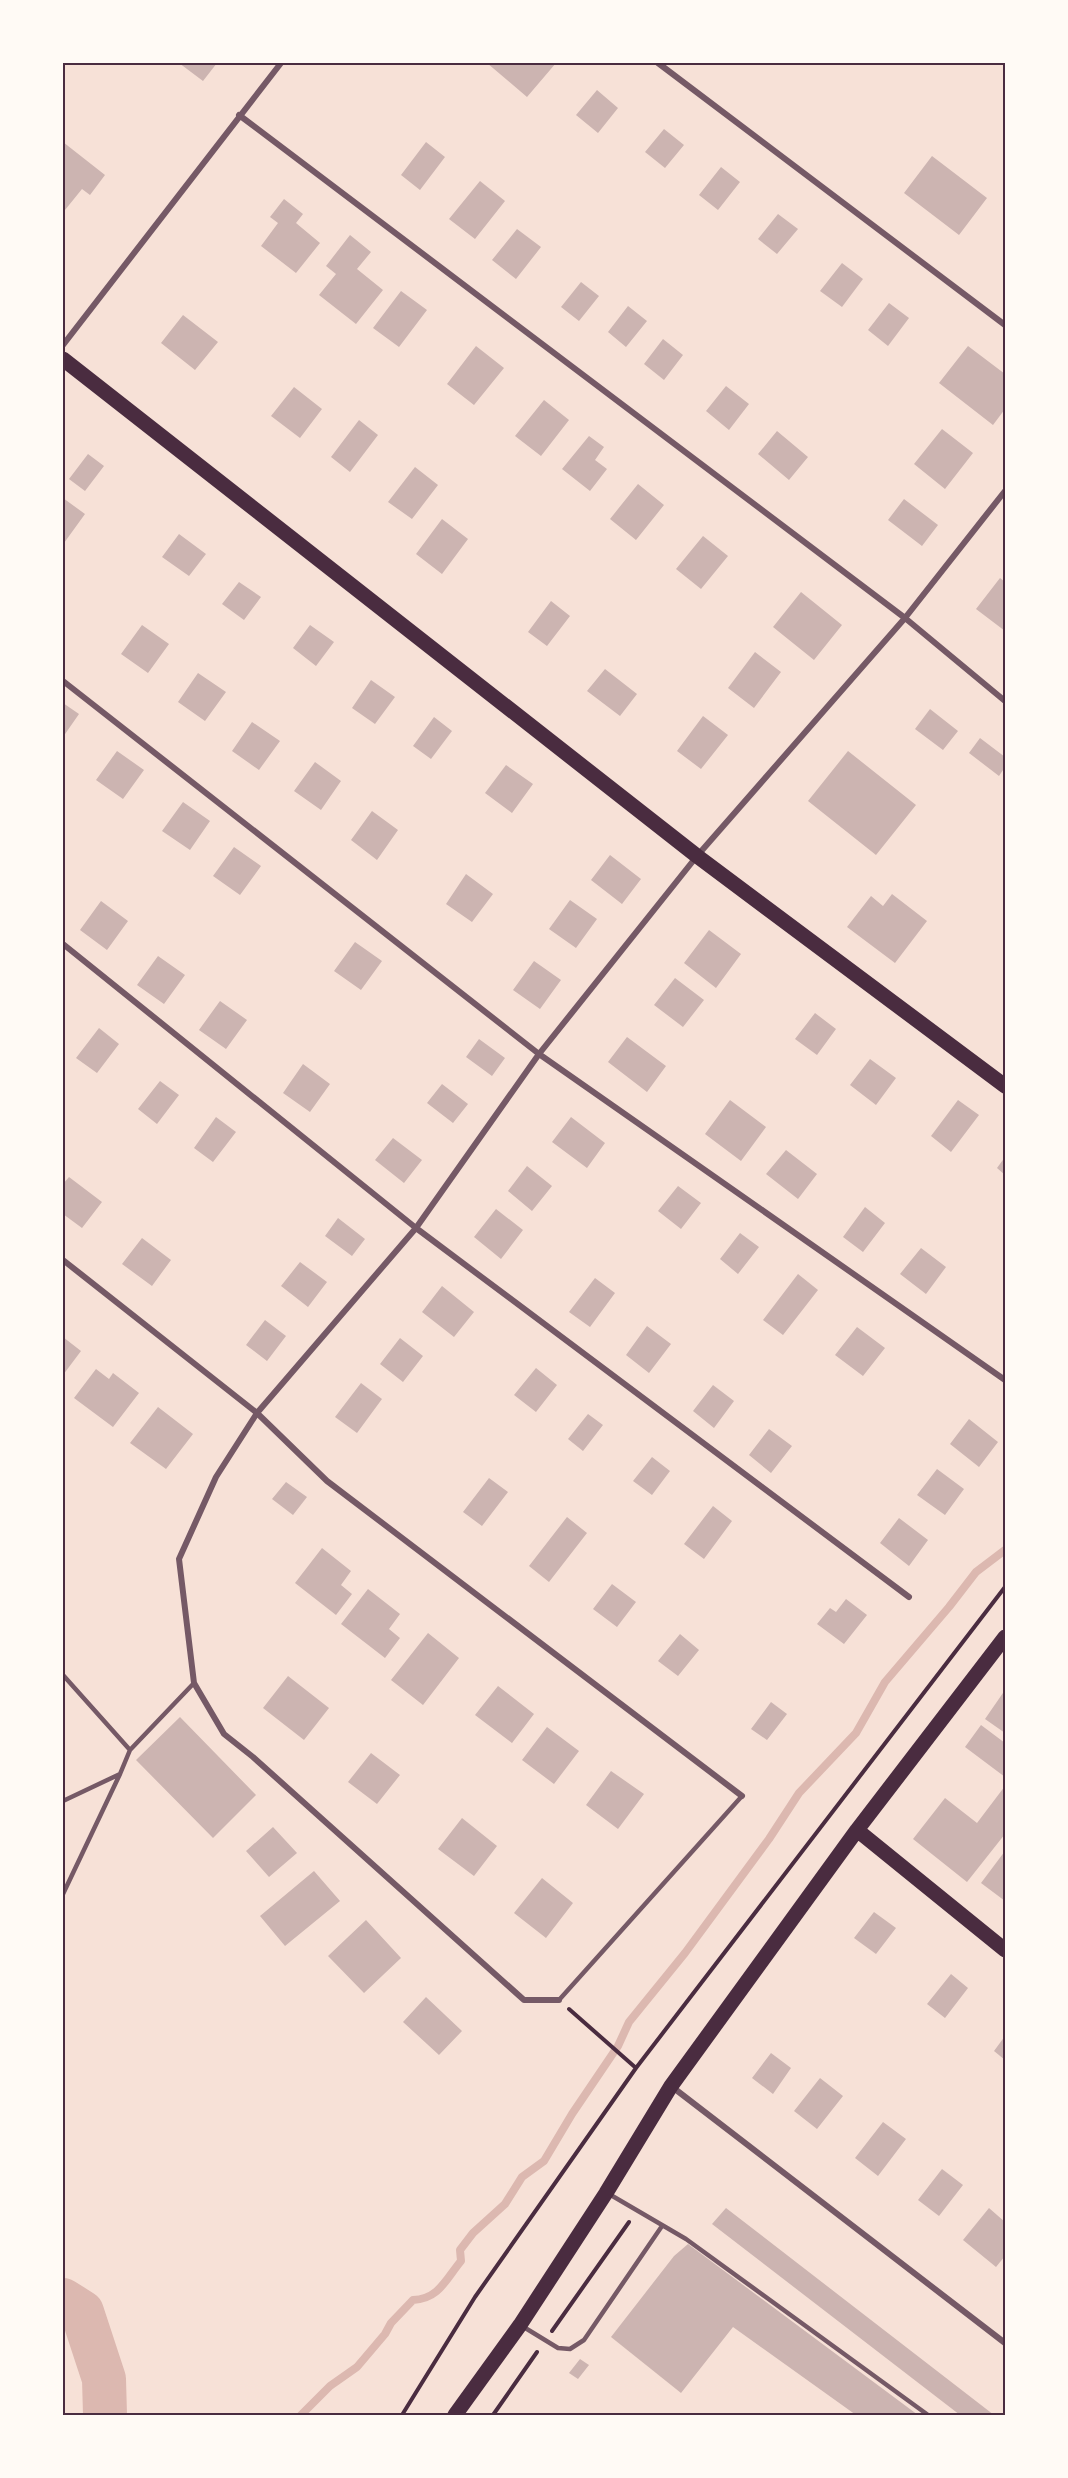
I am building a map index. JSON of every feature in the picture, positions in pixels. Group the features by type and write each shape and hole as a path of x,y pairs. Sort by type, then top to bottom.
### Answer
{"main road":[{"path":"63,359 697,856 1005,1086"},
{"path":"455,2415 520,2325 606,2193 671,2086 857,1830 1005,1636"},
{"path":"857,1830 1005,1950"}],"street":[{"path":"63,345 281,63"},
{"path":"658,63 1005,325"},
{"path":"239,115 905,618 1005,701"},
{"path":"559,2000 525,2000 262,1764 224,1734 194,1683 179,1559 216,1477 257,1413 416,1228 539,1054 697,856 905,618 1005,491"},
{"path":"63,681 539,1054 1005,1380"},
{"path":"63,944 416,1228 909,1597"},
{"path":"63,1260 257,1413 327,1481 742,1796"},
{"path":"671,2086 1005,2343"}],"lane":[{"path":"63,1675 130,1750"},
{"path":"63,1894 130,1750 194,1683"},
{"path":"63,1801 120,1774"},
{"path":"559,2000 742,1796"},
{"path":"606,2193 686,2239 928,2415"},
{"path":"520,2325 558,2348 570,2349 584,2340 662,2226"}],"path":[{"path":"402,2415 476,2297 636,2068 1005,1587"},
{"path":"559,2000 636,2068"},
{"path":"493,2415 636,2211"}],"building":[{"path":"179,63 217,63 203,81"},
{"path":"487,63 556,63 527,97"},
{"path":"597,90 618,108 598,133 576,115"},
{"path":"664,129 684,145 665,168 645,152"},
{"path":"63,142 105,175 90,195 82,189 65,210 63,209"},
{"path":"426,142 445,157 420,190 401,175"},
{"path":"932,156 987,198 959,235 904,193"},
{"path":"721,167 740,182 718,210 699,195"},
{"path":"480,181 505,201 475,239 449,219"},
{"path":"284,199 303,214 296,223 320,243 296,273 261,246 278,223 270,217"},
{"path":"778,214 798,229 777,254 758,239"},
{"path":"517,229 541,247 516,279 492,260"},
{"path":"350,235 371,252 357,269 383,290 356,324 319,295 336,274 326,266"},
{"path":"842,263 863,279 842,307 820,291"},
{"path":"581,282 599,296 579,321 561,307"},
{"path":"401,291 427,310 399,347 373,328"},
{"path":"889,303 909,318 888,346 868,330"},
{"path":"628,306 647,321 626,347 608,332"},
{"path":"183,315 218,342 195,370 161,343"},
{"path":"663,339 683,355 664,380 644,364"},
{"path":"476,346 504,368 474,405 447,384"},
{"path":"968,346 1005,374 1005,409 993,425 939,383"},
{"path":"726,386 749,404 729,430 706,411"},
{"path":"294,387 322,409 300,438 271,416"},
{"path":"544,400 569,420 541,456 515,436"},
{"path":"359,420 378,435 350,472 331,457"},
{"path":"942,429 973,453 945,489 914,464"},
{"path":"777,431 808,457 789,480 758,454"},
{"path":"589,436 604,447 595,460 607,469 590,491 562,469"},
{"path":"88,454 104,466 85,491 69,479"},
{"path":"415,467 438,485 412,519 388,502"},
{"path":"638,484 664,505 636,540 610,519"},
{"path":"63,498 85,514 64,543 63,542"},
{"path":"904,499 938,525 922,546 888,520"},
{"path":"442,519 468,539 442,574 416,554"},
{"path":"179,534 206,554 189,576 162,557"},
{"path":"703,536 728,556 701,589 676,569"},
{"path":"1000,578 1005,582 1005,631 976,609"},
{"path":"239,582 261,597 244,620 222,604"},
{"path":"801,592 842,625 814,660 773,627"},
{"path":"551,601 570,616 547,646 528,632"},
{"path":"142,625 169,644 148,673 121,654"},
{"path":"310,625 334,642 316,666 293,648"},
{"path":"755,652 781,672 754,708 728,688"},
{"path":"605,669 637,694 620,716 587,691"},
{"path":"198,673 226,692 205,721 178,702"},
{"path":"371,680 395,697 375,724 352,708"},
{"path":"63,703 79,714 63,737"},
{"path":"930,709 958,731 943,750 915,729"},
{"path":"703,716 728,735 701,769 677,751"},
{"path":"434,717 452,731 431,759 413,746"},
{"path":"252,722 280,741 259,770 232,751"},
{"path":"980,738 1005,757 1005,767 999,776 969,753"},
{"path":"117,751 144,770 123,799 96,780"},
{"path":"848,751 916,805 876,855 808,801"},
{"path":"315,762 341,781 321,810 294,791"},
{"path":"506,765 533,784 512,813 485,793"},
{"path":"183,802 210,821 190,850 162,831"},
{"path":"372,811 398,830 377,860 351,840"},
{"path":"234,847 261,866 240,895 213,876"},
{"path":"610,855 641,879 622,904 591,880"},
{"path":"466,874 493,894 472,922 446,904"},
{"path":"892,894 927,921 895,963 847,927 871,896 883,906"},
{"path":"570,900 597,919 576,948 549,929"},
{"path":"101,901 128,921 107,950 80,930"},
{"path":"709,930 741,954 716,988 684,963"},
{"path":"355,942 382,961 361,990 334,971"},
{"path":"158,956 185,975 164,1004 137,985"},
{"path":"534,961 561,980 540,1009 513,990"},
{"path":"675,978 704,1000 683,1027 654,1005"},
{"path":"220,1001 247,1020 226,1049 199,1030"},
{"path":"815,1013 836,1029 817,1055 795,1039"},
{"path":"99,1028 119,1044 97,1073 76,1058"},
{"path":"627,1037 666,1066 647,1092 608,1062"},
{"path":"479,1039 505,1058 492,1076 466,1057"},
{"path":"870,1059 896,1078 876,1105 850,1085"},
{"path":"303,1064 330,1084 310,1112 283,1093"},
{"path":"160,1081 179,1095 157,1124 138,1109"},
{"path":"442,1084 468,1104 453,1123 427,1103"},
{"path":"730,1100 766,1127 741,1161 705,1134"},
{"path":"958,1100 979,1115 951,1152 931,1136"},
{"path":"216,1117 236,1132 213,1162 194,1148"},
{"path":"571,1117 605,1143 587,1168 552,1142"},
{"path":"393,1138 422,1160 404,1183 375,1160"},
{"path":"786,1150 817,1174 798,1199 766,1174"},
{"path":"1005,1157 1005,1175 997,1168"},
{"path":"527,1166 552,1186 532,1211 508,1191"},
{"path":"69,1177 102,1202 82,1228 63,1214 63,1184"},
{"path":"678,1186 701,1203 681,1229 658,1211"},
{"path":"865,1207 885,1223 863,1252 843,1237"},
{"path":"496,1209 523,1230 501,1259 474,1237"},
{"path":"338,1218 365,1239 352,1256 325,1236"},
{"path":"740,1233 759,1247 738,1274 720,1259"},
{"path":"142,1238 171,1260 152,1286 122,1264"},
{"path":"921,1248 946,1267 926,1294 900,1274"},
{"path":"300,1262 327,1282 308,1307 281,1286"},
{"path":"798,1274 818,1290 783,1335 763,1320"},
{"path":"595,1278 615,1293 590,1327 569,1312"},
{"path":"442,1286 474,1312 454,1337 422,1312"},
{"path":"265,1320 286,1336 267,1361 246,1345"},
{"path":"647,1326 671,1344 649,1373 626,1355"},
{"path":"857,1327 885,1348 863,1376 835,1355"},
{"path":"63,1337 81,1351 63,1375"},
{"path":"400,1338 423,1356 403,1382 380,1364"},
{"path":"536,1368 557,1385 536,1412 514,1395"},
{"path":"96,1369 109,1379 113,1373 139,1393 113,1427 74,1398"},
{"path":"361,1383 382,1399 357,1433 335,1417"},
{"path":"713,1385 734,1401 714,1428 693,1411"},
{"path":"158,1407 193,1434 166,1469 130,1443"},
{"path":"588,1414 603,1425 583,1451 568,1439"},
{"path":"969,1419 998,1442 979,1467 950,1444"},
{"path":"769,1429 792,1446 771,1473 749,1455"},
{"path":"652,1457 670,1471 652,1495 633,1481"},
{"path":"937,1469 964,1489 945,1515 917,1495"},
{"path":"489,1478 508,1492 482,1526 463,1512"},
{"path":"286,1482 307,1497 293,1515 272,1499"},
{"path":"713,1506 732,1521 704,1559 684,1544"},
{"path":"567,1517 587,1533 549,1582 529,1566"},
{"path":"899,1518 928,1540 909,1566 880,1543"},
{"path":"322,1548 351,1571 341,1585 352,1594 336,1615 295,1583"},
{"path":"612,1584 636,1602 617,1627 593,1609"},
{"path":"368,1589 400,1614 389,1629 400,1638 385,1658 341,1624"},
{"path":"846,1599 867,1615 844,1644 817,1624 830,1608 836,1612"},
{"path":"428,1633 459,1658 423,1705 391,1680"},
{"path":"680,1634 699,1650 678,1676 658,1661"},
{"path":"288,1676 329,1708 304,1740 263,1708"},
{"path":"498,1686 534,1714 512,1743 475,1715"},
{"path":"1005,1690 1005,1733 985,1719"},
{"path":"771,1702 787,1714 767,1740 751,1729"},
{"path":"180,1717 256,1795 213,1838 136,1760"},
{"path":"981,1725 1005,1743 1005,1777 965,1747"},
{"path":"547,1727 579,1751 554,1784 522,1760"},
{"path":"371,1753 400,1775 377,1804 348,1782"},
{"path":"611,1771 644,1794 618,1829 586,1805"},
{"path":"1005,1786 1005,1834 967,1882 913,1839 945,1798 977,1823"},
{"path":"462,1818 497,1846 474,1876 438,1849"},
{"path":"273,1827 297,1853 269,1877 246,1851"},
{"path":"1005,1851 1005,1901 981,1883"},
{"path":"314,1871 340,1901 285,1946 260,1916"},
{"path":"542,1878 573,1903 546,1938 514,1913"},
{"path":"874,1912 896,1928 876,1954 854,1938"},
{"path":"366,1920 401,1958 364,1993 328,1956"},
{"path":"951,1974 968,1988 945,2018 927,2004"},
{"path":"426,1997 462,2031 439,2055 403,2022"},
{"path":"1005,2036 1005,2060 994,2051"},
{"path":"771,2053 791,2068 773,2094 752,2078"},
{"path":"820,2078 843,2096 817,2129 794,2111"},
{"path":"883,2122 906,2139 878,2176 855,2158"},
{"path":"942,2169 963,2185 939,2216 918,2200"},
{"path":"726,2208 994,2415 960,2415 712,2224"},
{"path":"989,2208 1005,2222 1005,2256 996,2267 963,2240"},
{"path":"688,2244 918,2415 856,2415 733,2327 681,2393 611,2337 674,2256"},
{"path":"580,2359 589,2365 578,2379 569,2373"}],"waterway":[{"path":"301,2415 330,2386 357,2367 385,2334 391,2323 413,2300 429,2296 441,2287 461,2261 460,2250 473,2233 505,2204 522,2177 544,2161 572,2114 618,2046 629,2022 685,1953 769,1839 799,1793 856,1733 885,1682 976,1572 1005,1550"},
{"path":"63,2300 82,2312 104,2379 105,2415"}]}
